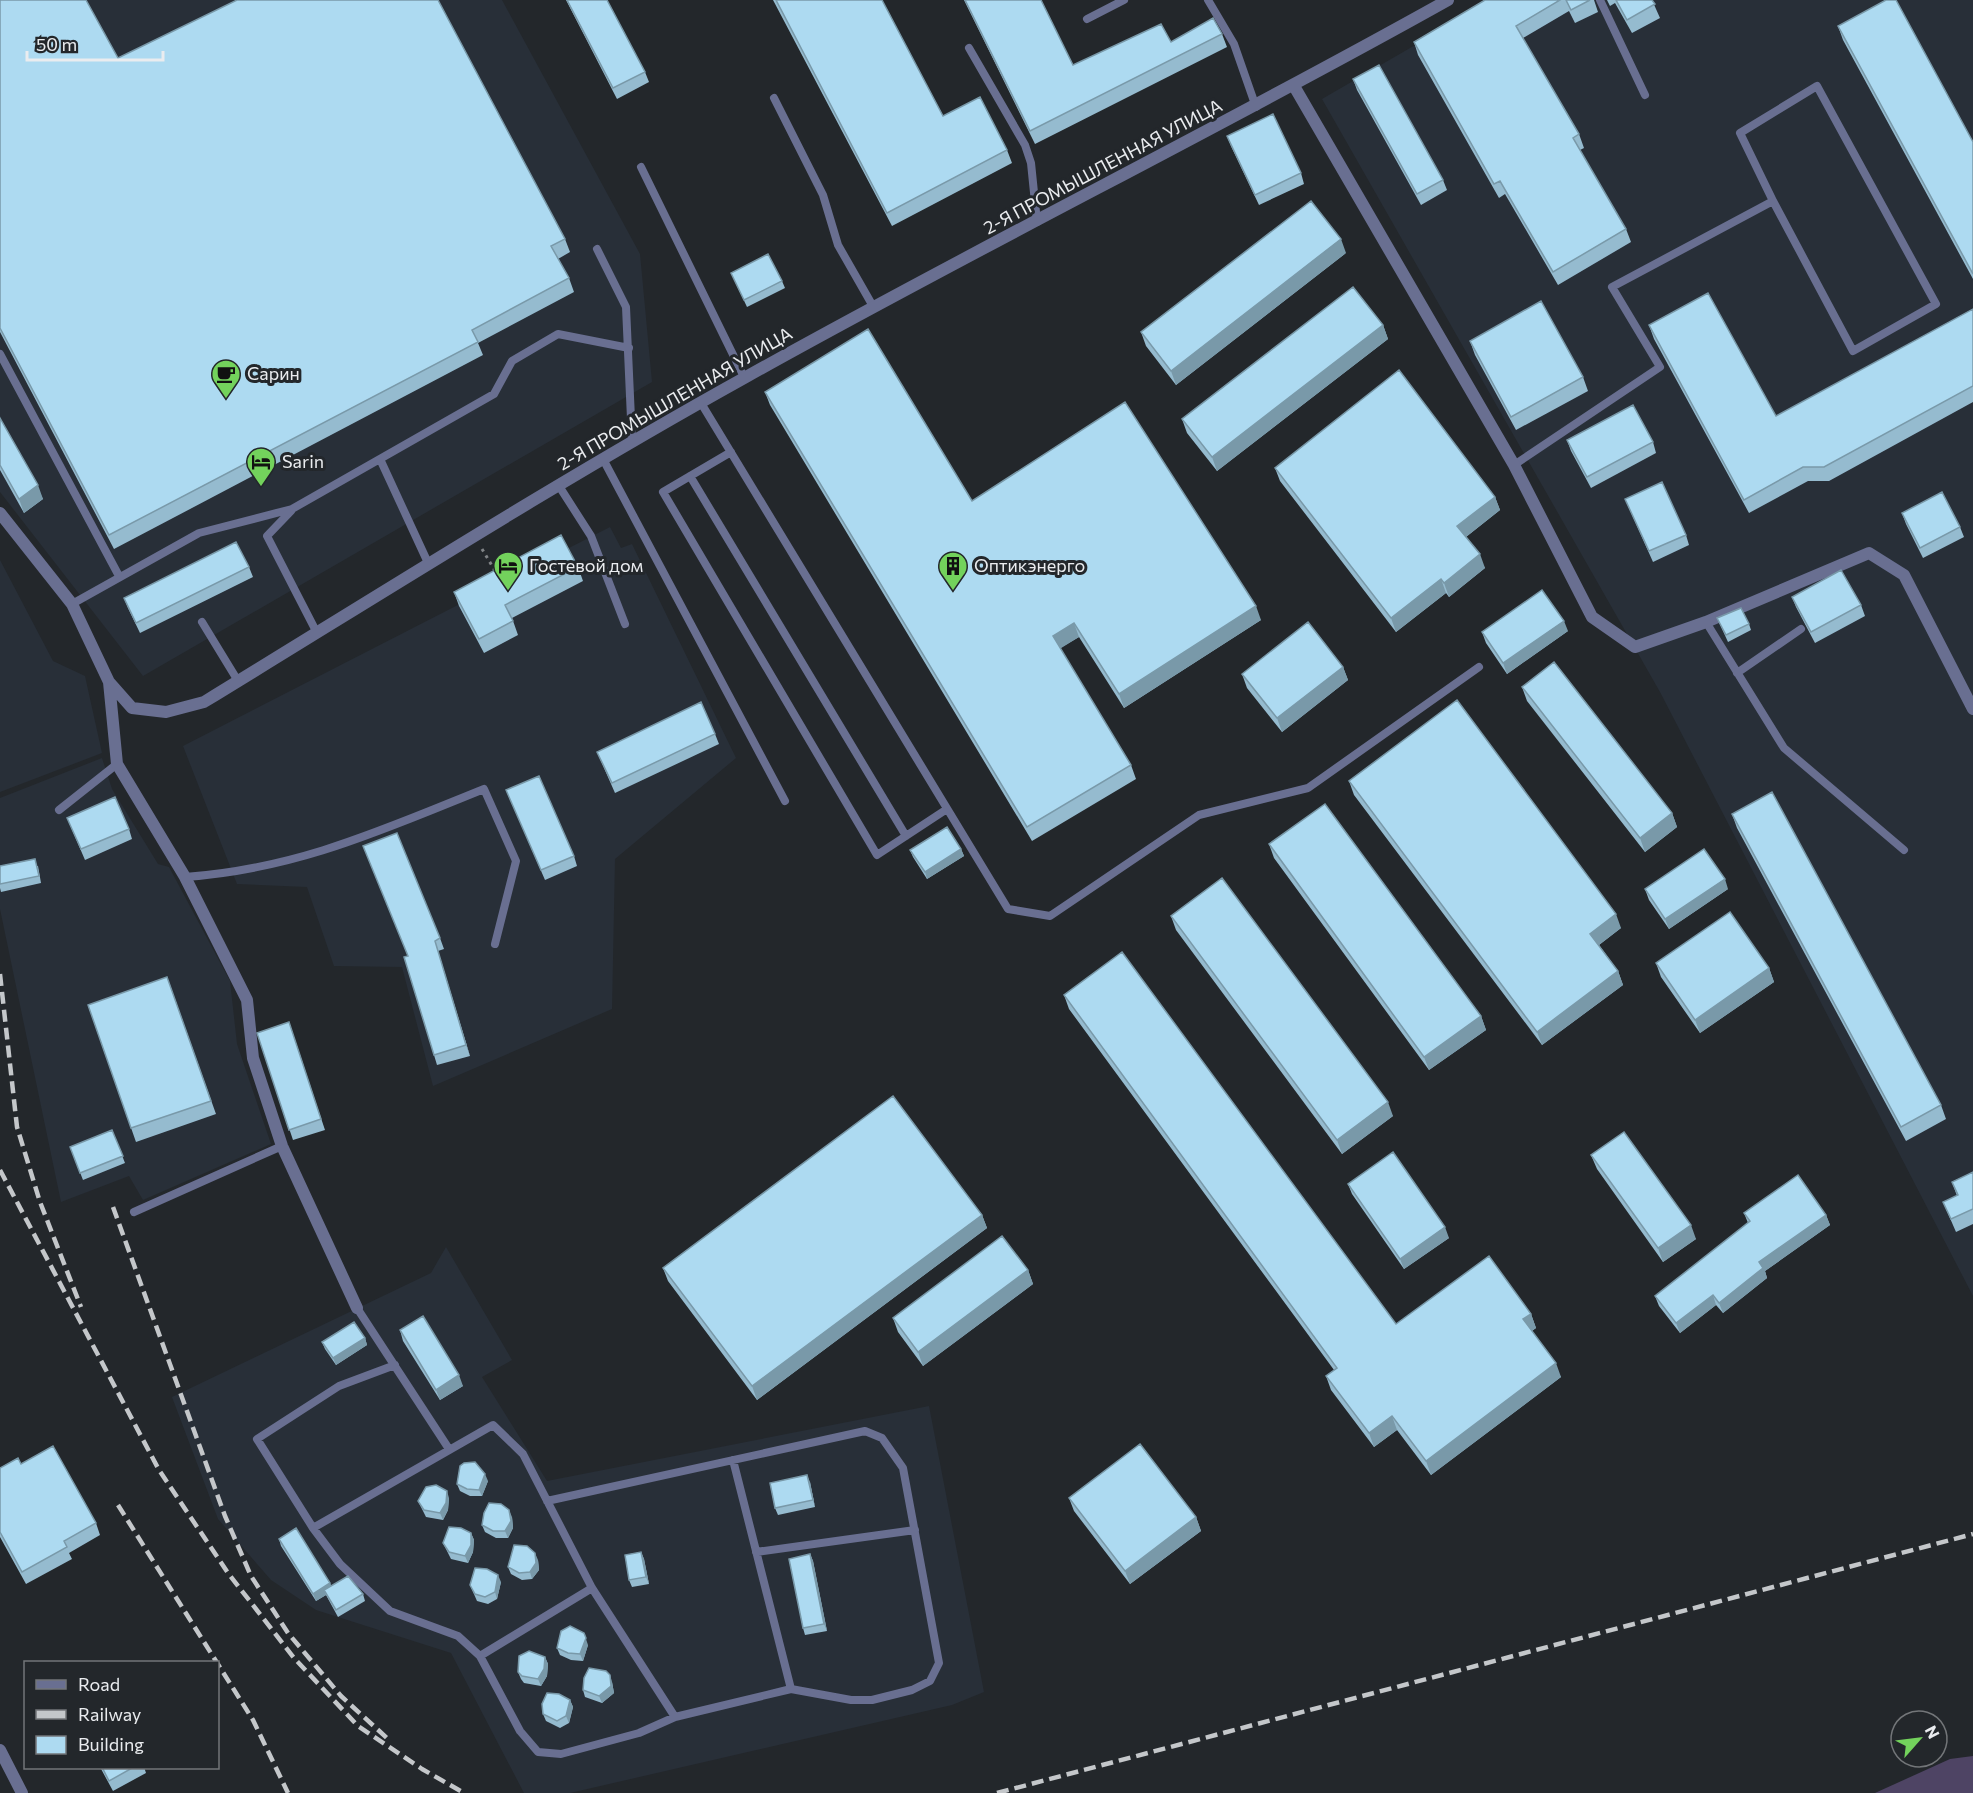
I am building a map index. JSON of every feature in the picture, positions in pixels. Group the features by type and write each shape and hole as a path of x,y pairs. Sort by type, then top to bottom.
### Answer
{"street":[{"name":"2-Я ПРОМЫШЛЕННАЯ УЛИЦА","path":"0,513 72,604 109,682 132,708 166,712 204,702 632,441 744,377 1294,86 1448,0"},
{"path":"1294,86 1514,465 1592,617 1635,647 1706,622 1869,553 1904,575 1973,709"},
{"path":"109,682 117,764 185,877 247,1000 254,1058 282,1146 357,1308"},
{"path":"0,1750 22,1793"}],"lane":[{"path":"1087,19 1124,0"},
{"path":"1208,0 1234,44 1256,106"},
{"path":"1600,0 1645,95"},
{"path":"969,48 1025,145 1031,163 1037,222"},
{"path":"1817,87 1936,304 1853,351 1773,201 1740,133 1817,87"},
{"path":"774,98 823,195 838,245 874,308"},
{"path":"640,167 744,377"},
{"path":"1514,465 1659,367 1611,287 1773,201"},
{"path":"597,249 626,307 632,441"},
{"path":"317,633 267,536 292,510 494,394 512,361 558,334 629,348"},
{"path":"0,354 119,576"},
{"path":"701,403 1008,909 1050,916 1199,815 1308,788 1479,667"},
{"path":"731,452 663,492 877,855 947,809"},
{"path":"380,459 429,565"},
{"path":"603,459 785,801"},
{"path":"690,476 906,836"},
{"path":"559,486 591,536 625,624"},
{"path":"72,604 199,533 292,510"},
{"path":"202,622 238,681"},
{"path":"1706,622 1784,748 1904,850"},
{"path":"1737,673 1801,629"},
{"path":"59,810 117,764"},
{"path":"185,877 232,873 293,861 350,843 484,789 516,861 495,945"},
{"path":"135,1212 282,1146"},
{"path":"357,1308 449,1449"},
{"path":"394,1365 339,1386 257,1439 313,1528 340,1564 390,1611 458,1636 480,1656 520,1731 538,1752 561,1754 639,1733 675,1717 791,1689 851,1700 872,1700 912,1690 930,1681 939,1663 903,1468 882,1438 865,1431 547,1501"},
{"path":"313,1528 493,1425 523,1454 592,1588 675,1717"},
{"path":"733,1460 791,1689"},
{"path":"756,1552 915,1530"},
{"path":"480,1656 592,1588"}],"path":[{"path":"475,537 502,582"}],"shaded area":[{"path":"0,0 502,0 640,254 652,382 143,676 0,492"},
{"path":"1493,0 1973,0 1973,1296 1660,692 1322,99"},
{"path":"610,527 621,548 632,544 736,758 615,859 612,1009 433,1086 402,967 334,966 307,887 237,884 183,746"},
{"path":"0,560 53,661 85,676 102,753 0,792"},
{"path":"102,758 112,789 158,864 169,867 230,981 237,1044 271,1144 143,1200 129,1176 61,1202 0,909 0,798"},
{"path":"446,1247 512,1360 482,1377 547,1481 929,1406 984,1692 952,1705 570,1793 524,1793 451,1653 316,1610 271,1580 218,1519 172,1397 431,1273"},
{"path":"1973,1756 1973,1793 1875,1793 1928,1769 1949,1769 1950,1759"}],"building":[{"path":"0,0 86,0 118,58 237,0 438,0 565,239 551,246 569,278 472,330 478,342 109,535 0,328"},
{"path":"567,0 607,0 645,72 613,88"},
{"path":"776,0 882,0 943,116 980,97 1007,150 887,213"},
{"path":"965,0 1041,0 1073,65 1161,24 1171,42 1213,18 1222,34 1030,131"},
{"path":"1485,0 1560,0 1516,26 1579,134 1573,138 1626,229 1553,272 1500,181 1494,184 1414,42"},
{"path":"1566,0 1590,0 1571,10"},
{"path":"1616,0 1652,0 1655,4 1627,20"},
{"path":"1886,0 1896,0 1973,142 1973,274 1838,26"},
{"path":"1379,65 1443,180 1417,194 1353,79"},
{"path":"1273,114 1301,173 1255,195 1227,136"},
{"path":"1311,201 1341,239 1171,371 1141,332"},
{"path":"768,254 782,281 744,300 731,273"},
{"path":"1353,287 1383,325 1212,457 1182,419"},
{"path":"1708,293 1776,416 1973,309 1973,386 1824,467 1803,467 1744,500 1649,325"},
{"path":"1541,301 1583,377 1511,417 1470,341"},
{"path":"868,329 972,501 1125,402 1256,606 1119,694 1074,623 1053,636 1131,765 1027,827 765,392"},
{"path":"1399,370 1495,497 1457,526 1480,554 1444,583 1441,579 1391,618 1275,468"},
{"path":"1633,405 1653,442 1587,477 1567,440"},
{"path":"0,418 38,485 19,499 0,465"},
{"path":"1662,482 1686,535 1649,551 1625,499"},
{"path":"1942,492 1960,527 1920,548 1902,513"},
{"path":"561,535 578,567 505,605 513,621 479,639 454,592"},
{"path":"236,542 249,567 136,623 124,598"},
{"path":"1841,570 1861,605 1811,632 1792,597"},
{"path":"1542,590 1564,621 1503,663 1482,632"},
{"path":"1741,608 1749,624 1726,635 1717,618"},
{"path":"1308,622 1343,667 1277,718 1242,674"},
{"path":"1554,662 1672,813 1640,838 1522,687"},
{"path":"1457,700 1616,914 1590,934 1618,971 1537,1032 1349,781"},
{"path":"701,702 715,734 612,783 597,752"},
{"path":"539,776 574,856 541,870 506,790"},
{"path":"1772,792 1941,1105 1901,1127 1732,814"},
{"path":"115,797 129,829 81,849 67,818"},
{"path":"1325,804 1481,1016 1424,1057 1269,844"},
{"path":"947,827 961,849 925,872 910,850"},
{"path":"397,833 440,938 435,941 466,1045 434,1055 404,957 408,956 363,846"},
{"path":"1704,849 1725,879 1665,919 1645,889"},
{"path":"35,859 39,876 0,884 0,866"},
{"path":"1222,878 1388,1102 1337,1140 1171,916"},
{"path":"1730,912 1769,968 1695,1020 1656,963"},
{"path":"1122,952 1396,1324 1489,1256 1531,1314 1523,1319 1556,1363 1426,1461 1392,1416 1369,1433 1326,1376 1337,1368 1064,995"},
{"path":"167,977 211,1101 131,1128 88,1005"},
{"path":"289,1022 321,1119 289,1130 257,1033"},
{"path":"893,1096 982,1215 752,1386 663,1268"},
{"path":"112,1130 123,1156 80,1173 70,1147"},
{"path":"1624,1132 1691,1225 1658,1248 1591,1155"},
{"path":"1393,1152 1445,1227 1400,1259 1348,1184"},
{"path":"1973,1172 1973,1209 1951,1219 1943,1202 1958,1195 1952,1182"},
{"path":"1798,1175 1826,1215 1759,1262 1763,1268 1719,1303 1713,1295 1676,1323 1655,1296 1750,1221 1744,1213"},
{"path":"1002,1236 1028,1270 918,1352 893,1318"},
{"path":"423,1316 459,1375 436,1390 400,1330"},
{"path":"354,1322 365,1338 333,1358 322,1342"},
{"path":"1140,1444 1196,1517 1125,1571 1069,1498"},
{"path":"53,1446 96,1523 64,1541 67,1547 22,1572 0,1532 0,1468 18,1458 21,1464"},
{"path":"475,1462 485,1474 479,1490 467,1489 457,1484 460,1466 464,1463"},
{"path":"807,1475 813,1500 775,1508 770,1483"},
{"path":"436,1485 447,1491 446,1503 440,1513 424,1510 418,1501 426,1487"},
{"path":"489,1503 501,1504 509,1510 511,1521 505,1531 493,1531 482,1525"},
{"path":"449,1527 461,1528 471,1533 471,1545 465,1556 449,1552 443,1543"},
{"path":"296,1528 330,1583 313,1594 279,1539"},
{"path":"514,1545 527,1546 535,1553 536,1563 530,1572 519,1573 508,1567"},
{"path":"641,1552 646,1577 629,1580 625,1555"},
{"path":"810,1554 824,1624 803,1628 789,1559"},
{"path":"475,1568 487,1569 498,1575 495,1592 485,1597 475,1594 470,1585"},
{"path":"348,1576 363,1594 336,1610 324,1590"},
{"path":"570,1626 584,1633 586,1638 580,1654 568,1653 557,1648 561,1631"},
{"path":"529,1651 545,1657 544,1669 538,1679 522,1676 518,1672 519,1656"},
{"path":"589,1668 606,1671 610,1675 611,1686 599,1696 583,1690 584,1678"},
{"path":"547,1693 559,1694 570,1700 566,1716 557,1721 543,1714 542,1704"},
{"path":"103,1769 130,1769 109,1781"}],"railway":[{"path":"0,974 17,1127 40,1202 81,1307"},
{"path":"0,1170 159,1470 228,1573 294,1658 358,1726 422,1769 464,1793"},
{"path":"113,1207 225,1516 251,1576 288,1633 341,1696 388,1739"},
{"path":"118,1505 216,1661"},
{"path":"997,1793 1973,1534"},
{"path":"219,1666 253,1720 288,1793"}],"place":[{"name":"Сарин","path":"226,400"},
{"name":"Sarin","path":"261,488"},
{"name":"Гостевой дом","path":"508,592"},
{"name":"Оптикэнерго","path":"953,592"}]}
